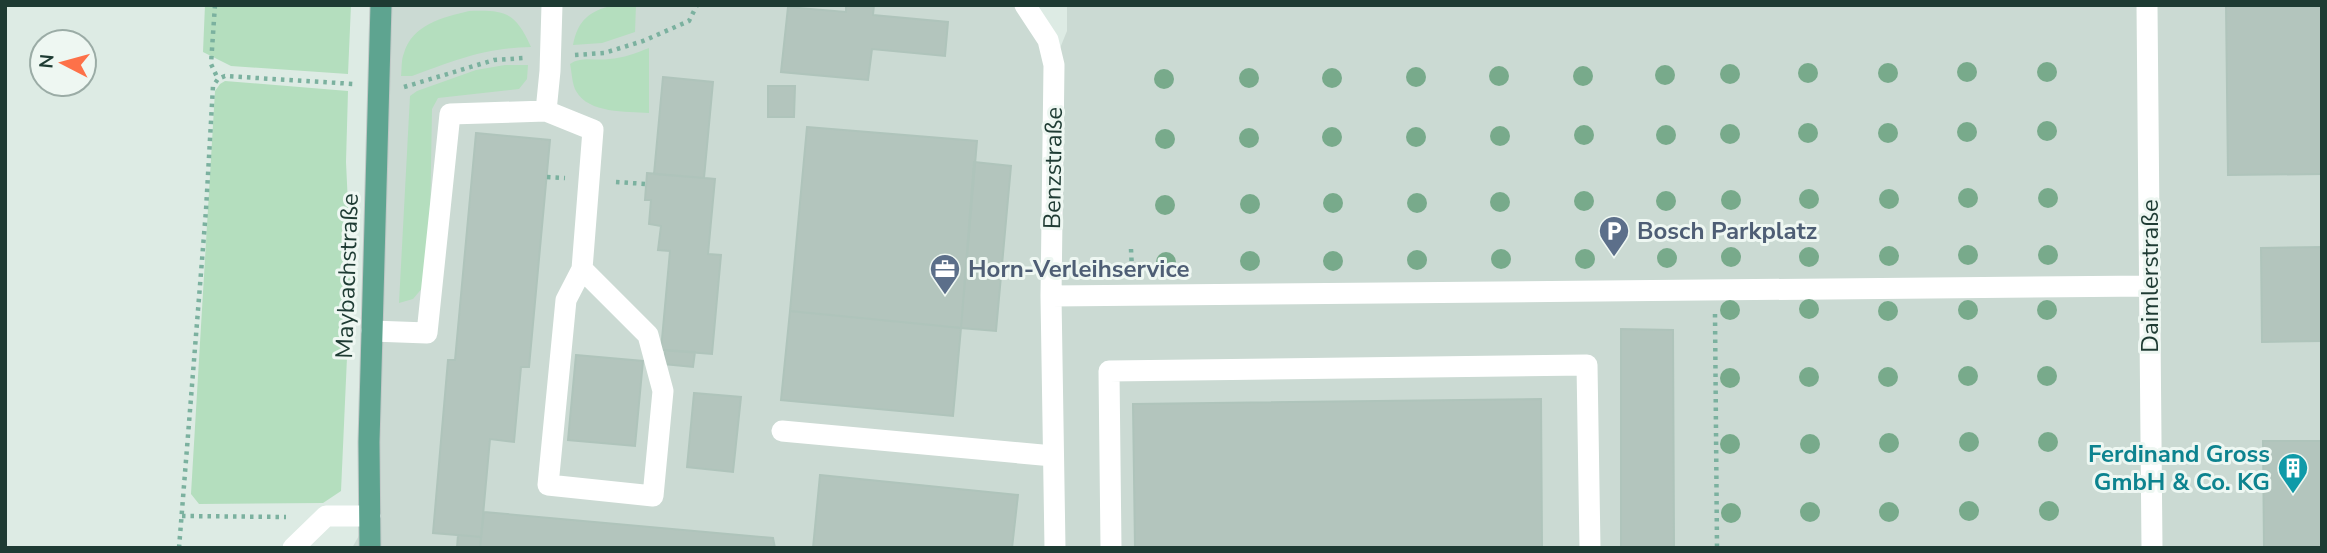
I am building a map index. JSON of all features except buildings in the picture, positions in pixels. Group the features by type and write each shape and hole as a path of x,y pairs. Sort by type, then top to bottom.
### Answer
{"main road":[{"name":"Maybachstraße","path":"370,548 369,442 381,5"}],"street":[{"path":"546,111 552,5"},
{"name":"Benzstraße","path":"1025,5 1048,40 1054,65 1051,296 1055,548"},
{"path":"1046,5 1048,40"},
{"name":"Daimlerstraße","path":"2147,5 2152,548"},
{"path":"372,331 426,333 450,114 546,111 593,130 582,269 566,300 548,485 653,496 663,391 648,335 582,269"},
{"path":"1051,296 2150,286"},
{"path":"1111,548 1109,371 1587,365 1590,548"},
{"path":"782,431 1053,456"},
{"path":"293,548 326,516 370,516"}],"path":[{"path":"215,5 211,64 218,79"},
{"path":"179,548 206,210 213,86 218,79 225,76 378,86"},
{"path":"1715,290 1717,548"},
{"path":"182,516 326,516"}],"shaded area":[{"path":"381,5 1025,5 1054,63 1067,31 1067,5 2322,5 2322,548 352,548 370,516"}],"green space":[{"path":"205,5 351,5 348,74 231,66 203,52"},
{"path":"614,5 636,5 635,32 602,43 573,45 578,29 586,18 598,10"},
{"path":"469,11 492,11 508,16 520,26 531,47 484,52 412,76 401,76 403,56 414,35 439,20"},
{"path":"649,48 649,113 599,108 590,104 576,91 570,64 584,59 620,58"},
{"path":"505,65 528,65 527,79 519,89 438,98 432,109 429,280 413,299 399,303 410,96 476,70"},
{"path":"225,81 348,91 346,162 351,268 341,491 323,503 199,504 191,494 215,91"}],"place":[{"name":"Bosch Parkplatz","path":"1614,258"},
{"name":"Horn-Verleihservice","path":"945,296"},
{"name":"Ferdinand Gross GmbH & Co. KG","path":"2293,495"}]}
